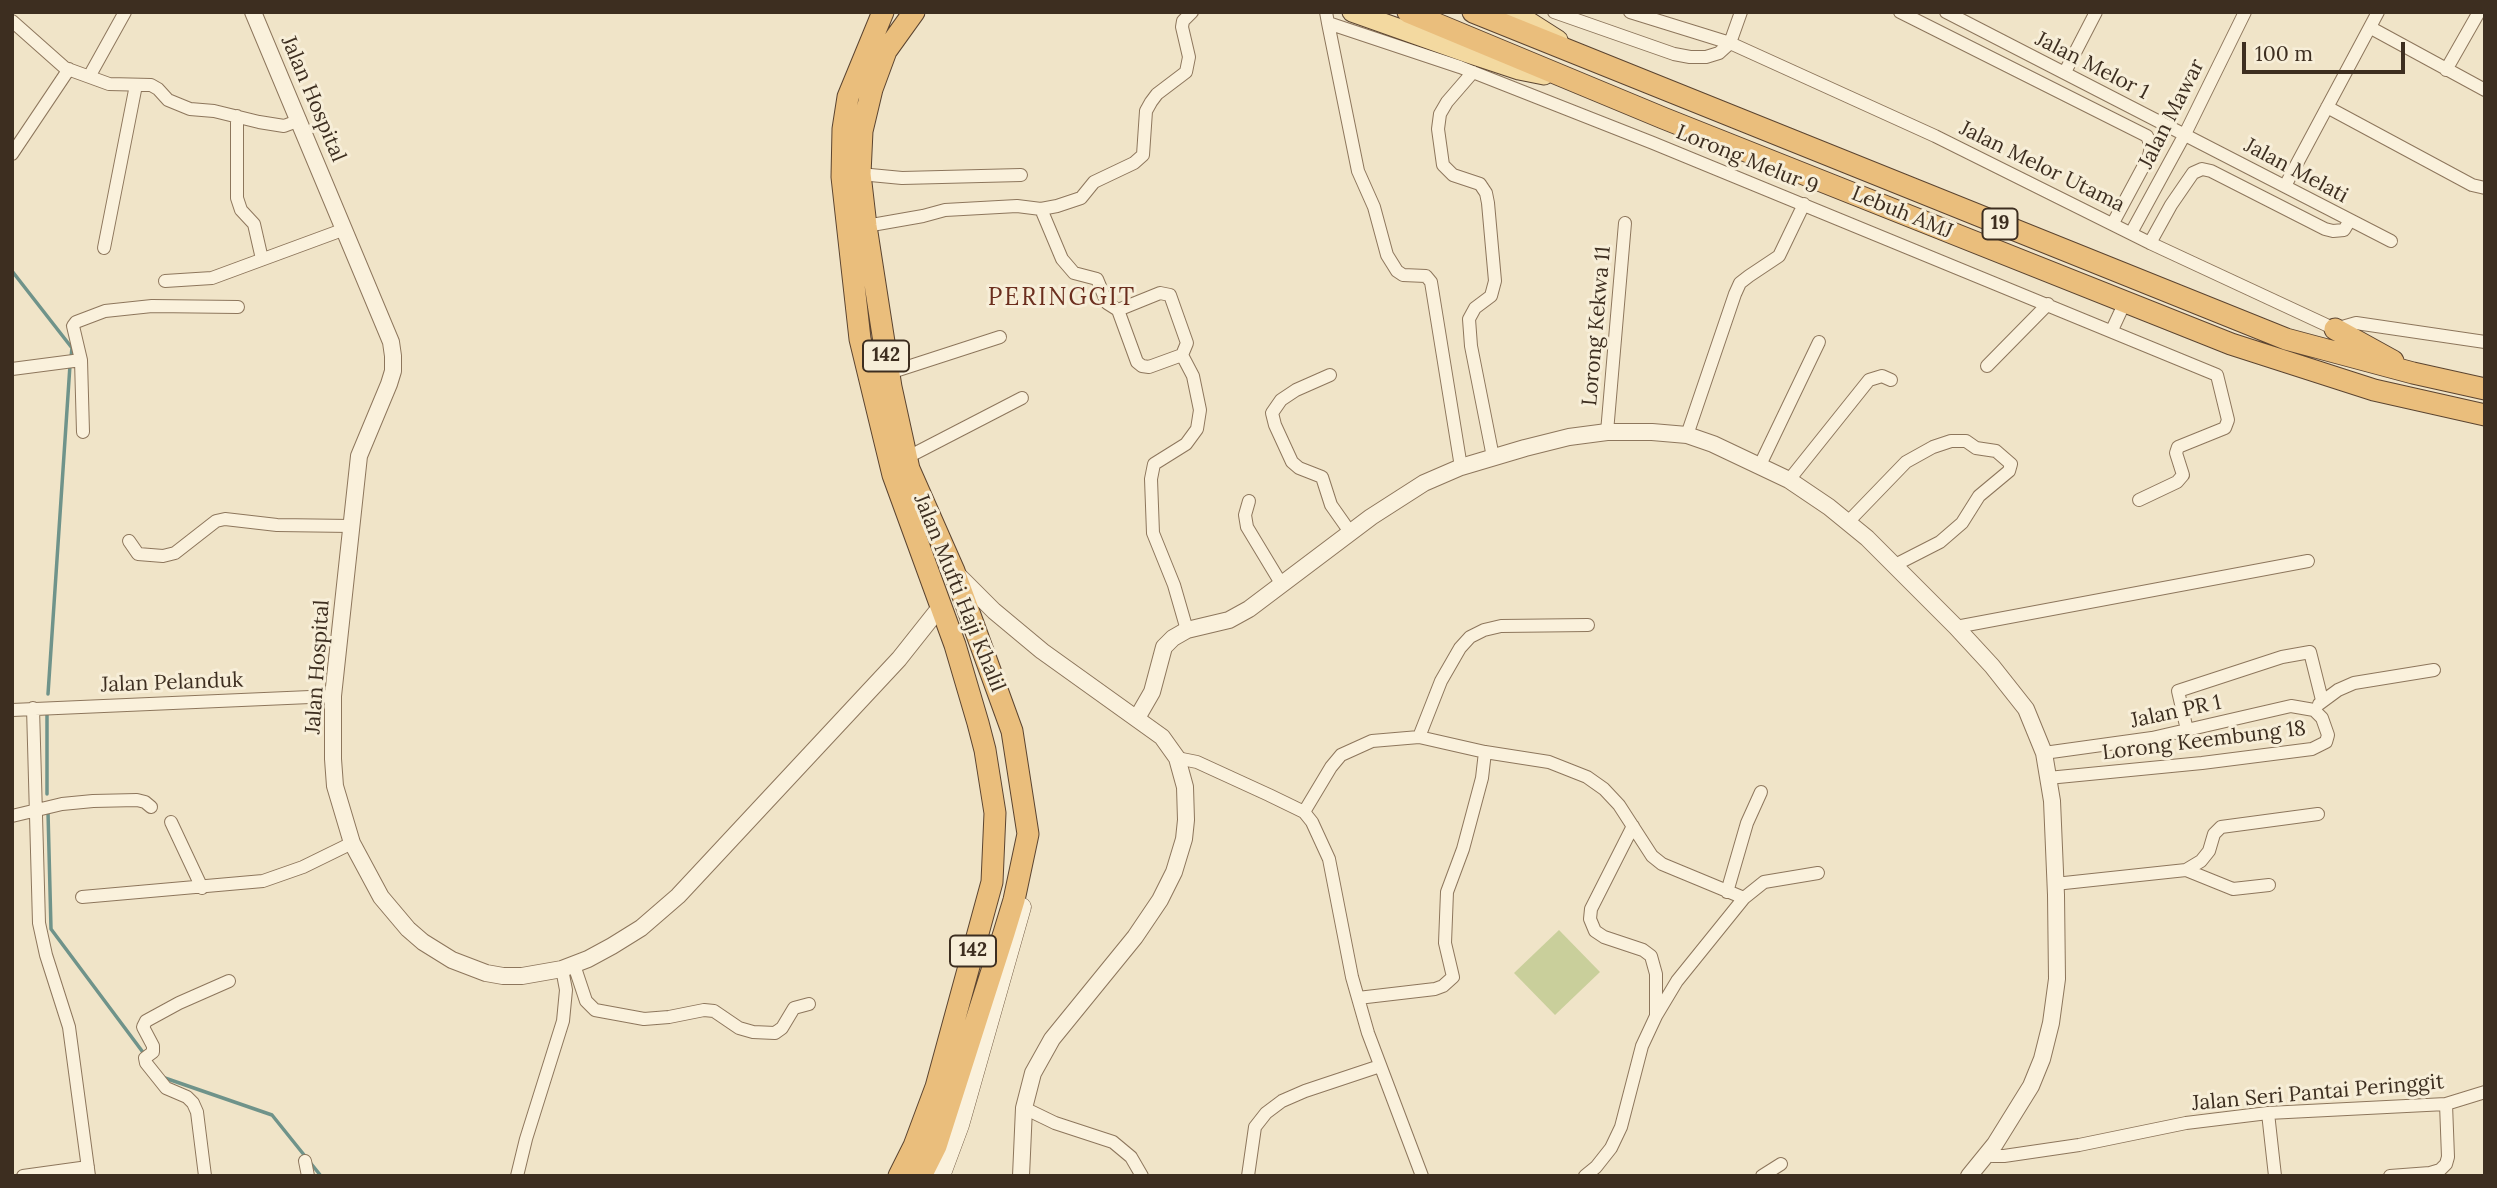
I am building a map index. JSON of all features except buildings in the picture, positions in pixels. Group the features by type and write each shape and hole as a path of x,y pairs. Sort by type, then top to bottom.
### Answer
{"highway":[{"name":"Jalan Mufti Haji Khalil","path":"883,12 848,97 842,153 847,231 860,339 893,475 950,632 985,750 995,813 996,846 989,895 936,1087 914,1146 899,1176"},
{"name":"Jalan Mufti Haji Khalil","path":"914,12 886,51 872,89 862,131 860,174 866,226 889,373 906,458 954,571 1012,730 1028,834"},
{"name":"Lebuh AMJ","path":"1408,12 1663,118 2231,344 2374,390 2485,415"},
{"name":"Lebuh AMJ","path":"1472,12 2286,338 2413,373 2485,389"},
{"path":"2335,330 2371,347 2413,373"},
{"name":"142","path":"936,1146 1014,900 1028,834"},
{"path":"921,1176 936,1146"}],"main road":[{"path":"1352,12 1467,64 1569,79"},
{"path":"1514,12 1592,62"},
{"name":"Jalan Mufti Haji Khalil","path":"941,1176 960,1125 1026,892 1028,834"},
{"name":"142","path":"927,1176 936,1146"}],"street":[{"path":"90,75 125,12"},
{"name":"Jalan Hospital","path":"253,12 391,342 393,371 359,456 332,695 335,786 352,843 370,879 392,914 423,942 469,967 503,975 522,976 568,967 612,946 641,928 678,896 899,659 941,606"},
{"path":"866,226 923,216 945,209 1017,206 1041,209 1070,203 1081,198 1094,182 1135,163 1143,155 1146,111 1157,94 1186,72 1189,64 1182,27 1183,21 1192,12"},
{"path":"1554,12 1674,54 1690,57 1706,57 1719,53 1730,43 1741,12"},
{"path":"1630,12 1730,43"},
{"path":"1900,12 2147,136 2151,146 2149,156 2113,223"},
{"name":"Jalan Melor 1","path":"1946,12 2185,134"},
{"path":"2065,72 2096,12"},
{"name":"Jalan Mawar","path":"2131,233 2185,134 2245,12"},
{"path":"2285,186 2378,12"},
{"path":"2446,70 2479,12"},
{"path":"1327,18 1358,171 1370,197 1387,255 1397,271 1403,275 1426,276 1431,282 1461,467"},
{"name":"Lorong Melur 9","path":"1327,18 1467,64 2217,375 2228,420 2225,428 2178,447 2176,453 2183,475 2177,482 2139,500"},
{"path":"12,21 69,69 109,84 151,85 159,89 168,100 190,109 284,126 300,120"},
{"path":"2371,28 2485,90"},
{"path":"1978,50 1986,34"},
{"name":"Jalan Melor Utama","path":"1730,43 1935,136 2150,243 2335,330"},
{"path":"1467,64 1440,114 1438,128 1443,166 1453,175 1479,184 1486,193 1488,203 1495,281 1491,296 1475,308 1469,319 1471,346 1493,457"},
{"path":"12,154 69,69"},
{"path":"104,248 136,85"},
{"path":"2101,113 2110,95"},
{"path":"2327,107 2472,185 2485,188"},
{"path":"237,116 237,198 241,210 254,224 262,259"},
{"path":"1653,142 1663,118"},
{"name":"Jalan Melati","path":"2185,134 2390,242"},
{"path":"2150,243 2193,173 2202,169 2333,231 2344,230 2350,220"},
{"path":"2245,188 2254,170"},
{"path":"860,174 902,178 1021,175"},
{"path":"2134,186 2171,205"},
{"path":"1687,435 1735,294 1741,283 1779,256 1804,204"},
{"path":"1041,209 1062,259 1074,274 1097,279 1107,303 1118,310 1137,362 1149,367 1182,355"},
{"name":"Lorong Kekwa 11","path":"1607,432 1625,223"},
{"path":"165,281 212,278 345,229"},
{"path":"1118,310 1160,293 1170,295 1187,343 1182,355 1197,389 1200,420 1193,436 1154,464 1151,490 1153,533 1174,584 1187,630"},
{"path":"2112,330 2125,302"},
{"path":"1987,366 2048,304"},
{"path":"83,432 73,326 76,322 105,312 152,306 238,307"},
{"path":"2335,330 2356,323 2485,342"},
{"path":"889,373 1000,337"},
{"path":"1760,465 1819,342"},
{"path":"12,369 78,360"},
{"path":"1330,375 1280,400 1272,413 1292,462 1298,468 1321,477 1331,505 1350,532"},
{"path":"1789,480 1869,380 1874,376 1891,380"},
{"path":"906,458 1022,398"},
{"path":"1137,718 1152,692 1164,647 1173,638 1187,630 1240,615 1350,532 1424,483 1461,467 1569,437 1607,432 1652,432 1687,435 1789,480 1848,522 1956,626 2026,709 2044,753 2052,801 2057,979 2049,1037 2031,1086 1972,1175"},
{"path":"1848,522 1906,462 1933,447 1951,441 1966,441 1976,448 1996,451 2011,464 2009,471 1979,496 1962,523 1940,542 1895,565"},
{"path":"1249,501 1245,515 1247,527 1282,585"},
{"path":"130,541 138,554 163,556 175,553 216,521 225,519 277,525 351,526"},
{"path":"1956,626 2308,561"},
{"path":"954,571 994,611 1042,651 1162,737 1177,758 1185,787 1184,839 1174,872 1160,900 1135,937 1052,1039 1042,1054 1027,1089 1021,1176"},
{"path":"1419,737 1441,681 1460,648 1470,637 1501,626 1588,625"},
{"path":"919,633 950,632"},
{"path":"2186,730 2178,691 2282,657 2310,652 2318,705 2354,683 2434,670"},
{"name":"Jalan Pelanduk","path":"12,710 332,695"},
{"name":"Jalan PR 1","path":"2044,753 2152,738 2283,707 2318,705"},
{"name":"Lorong Keembung 18","path":"2048,778 2312,749 2326,742 2328,734 2318,705"},
{"path":"23,1176 89,1171 70,1033 41,933 37,898 33,708"},
{"path":"1304,812 1340,755 1372,741 1390,737 1419,737 1485,752 1549,762 1587,777 1604,789 1619,805 1642,843 1662,864 1744,898"},
{"path":"1357,998 1435,989 1453,977 1445,943 1447,892 1463,849 1482,778 1485,752"},
{"path":"1177,758 1197,762 1304,812 1319,833 1329,859 1357,998 1422,1176"},
{"path":"1727,891 1747,823 1761,792"},
{"path":"12,816 93,800 137,800 151,807"},
{"path":"2186,870 2205,856 2214,834 2221,827 2318,814"},
{"path":"171,822 202,888"},
{"path":"1633,826 1591,909 1590,919 1595,931 1604,937 1643,950 1651,956 1656,974 1656,1016"},
{"path":"82,897 252,884 275,878 352,843"},
{"path":"2055,884 2186,870 2233,889 2269,885"},
{"path":"1585,1176 1611,1148 1621,1126 1642,1046 1677,981 1744,898 1764,882 1818,873"},
{"path":"568,967 586,1000 595,1010 643,1019 704,1010 723,1016 739,1028 752,1032 775,1033 782,1028 793,1008 809,1004"},
{"path":"517,1176 562,1021 568,967"},
{"path":"205,1176 197,1112 187,1097 166,1088 146,1063 151,1041 143,1027 146,1021 179,1003 229,981"},
{"path":"1248,1176 1255,1127 1266,1113 1305,1091 1380,1066"},
{"name":"Jalan Seri Pantai Peringgit","path":"1988,1153 1998,1157 2186,1123 2268,1113 2446,1104 2485,1092"},
{"path":"2390,1176 2440,1170 2446,1164 2446,1104"},
{"path":"1024,1108 1055,1123 1112,1142 1131,1157 1142,1176"},
{"path":"2268,1113 2275,1176"},
{"path":"305,1161 308,1176"},
{"path":"1762,1176 1781,1164"}],"green space":[{"path":"1559,930 1600,972 1555,1015 1514,973"}],"waterway":[{"path":"12,271 72,348 71,358"},
{"path":"48,694 70,365"},
{"path":"47,713 47,794"},
{"path":"48,812 51,929 145,1055"},
{"path":"162,1077 272,1115 321,1176"}],"district":[{"name":"PERINGGIT","path":"1062,298"}]}
